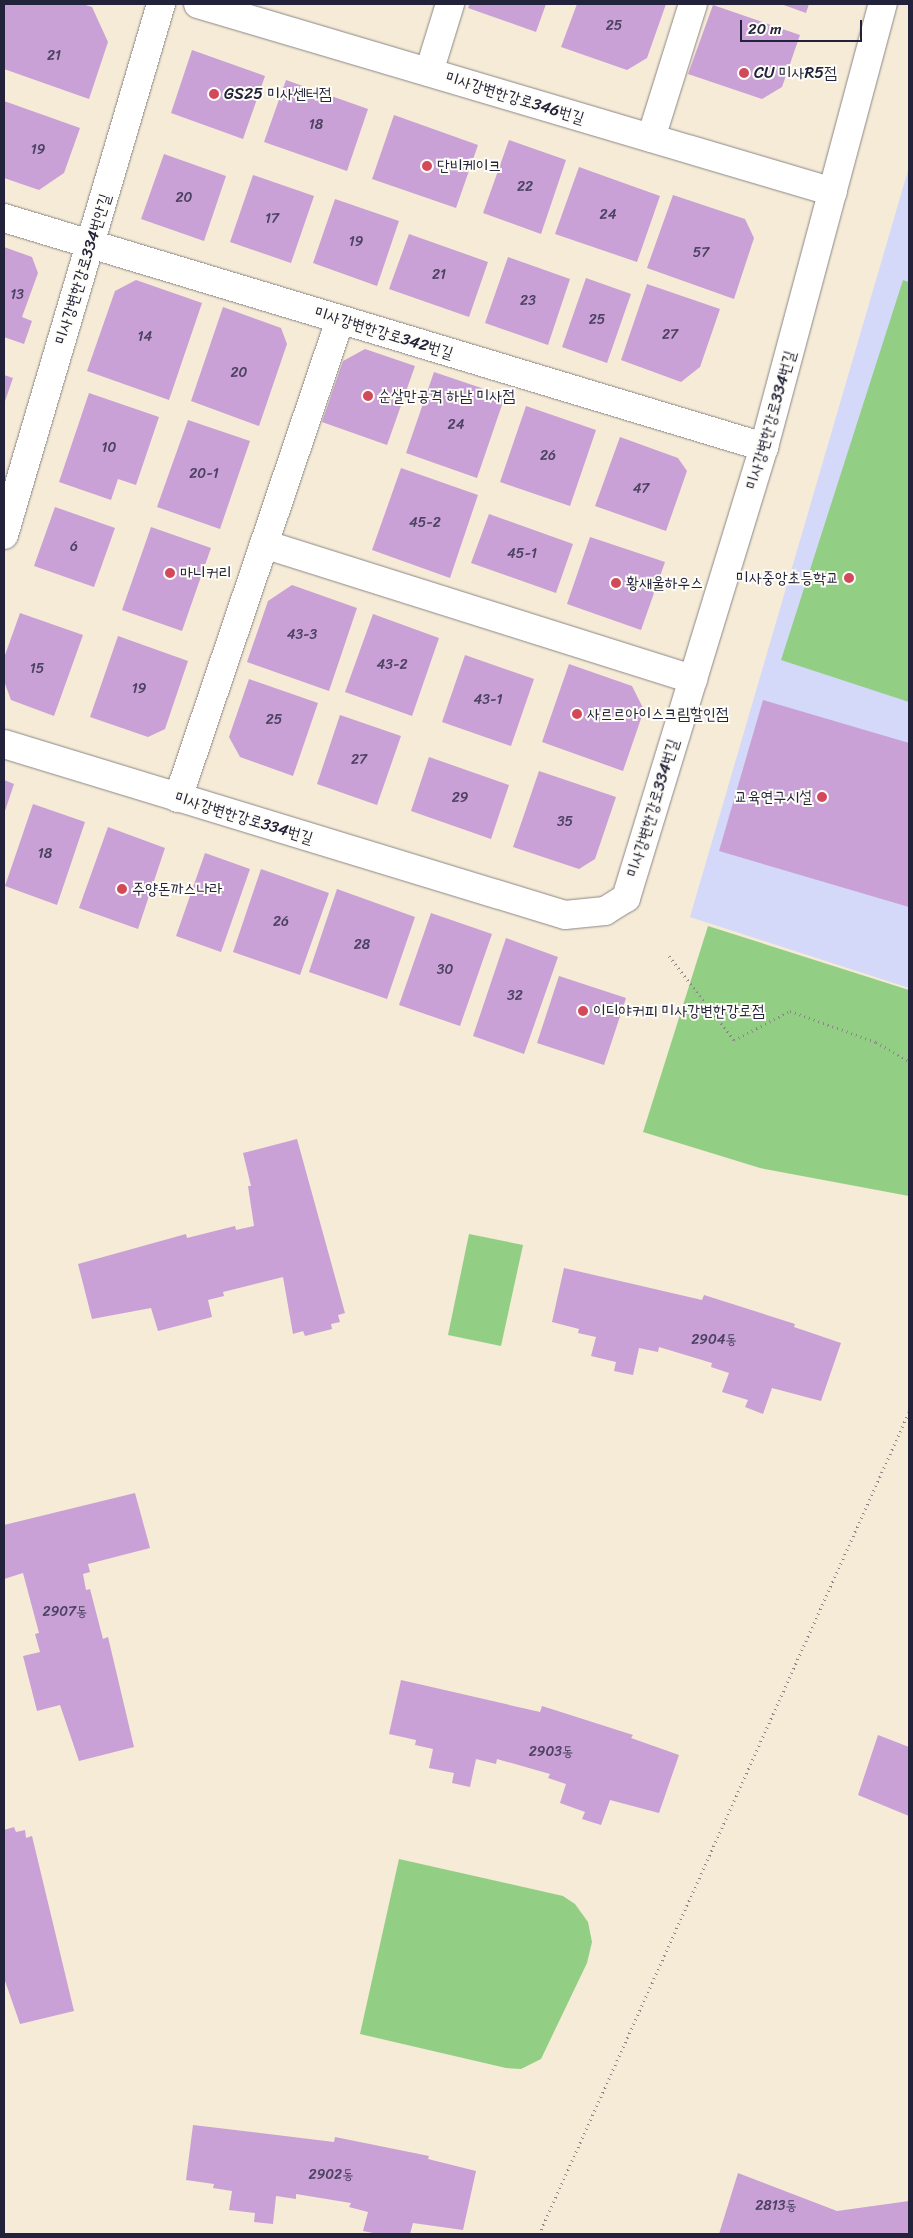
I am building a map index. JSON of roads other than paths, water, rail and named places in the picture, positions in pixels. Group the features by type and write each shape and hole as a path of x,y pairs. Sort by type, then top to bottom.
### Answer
{"street":[{"name":"미사강변한강로334번안길","path":"4,534 162,4"},
{"name":"미사강변한강로346번길","path":"198,4 833,192"},
{"path":"429,72 450,4"},
{"path":"651,138 693,4"},
{"name":"미사강변한강로334번길","path":"4,744 565,915 588,915 605,911 626,898 764,447 883,4"},
{"name":"미사강변한강로342번길","path":"4,218 764,447"},
{"path":"178,798 340,320"},
{"path":"264,544 692,679"}],"place":[{"name":"CU 미사R5점","path":"744,73"},
{"name":"GS25 미사센터점","path":"214,94"},
{"name":"단비케이크","path":"427,166"},
{"name":"순살만공격 하남 미사점","path":"368,396"},
{"name":"마니커리","path":"170,573"},
{"name":"미사중앙초등학교","path":"849,578"},
{"name":"황새울하우스","path":"616,583"},
{"name":"사르르아이스크림할인점","path":"577,714"},
{"name":"교육연구시설","path":"822,797"},
{"name":"주양돈까스나라","path":"122,889"},
{"name":"이디야커피 미사강변한강로점","path":"583,1011"}]}
